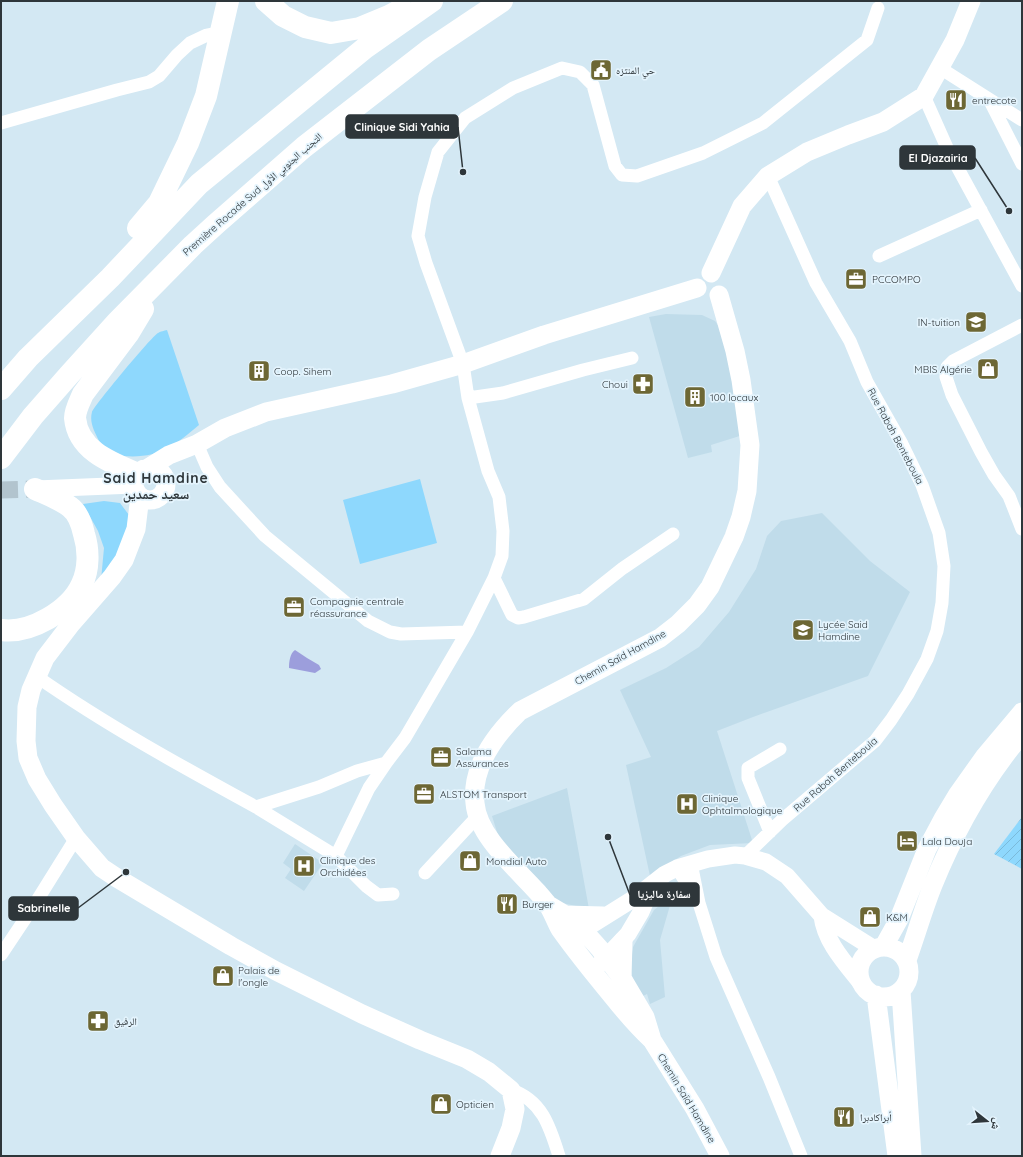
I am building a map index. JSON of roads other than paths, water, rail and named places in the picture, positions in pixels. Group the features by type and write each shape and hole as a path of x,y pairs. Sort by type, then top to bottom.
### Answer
{"highway":[{"path":"72,315 80,296 91,280 159,203 170,182 188,143 206,96 228,1"},
{"path":"266,1 283,16 305,28 331,33 360,28 389,16 416,1"},
{"path":"1,389 28,358 110,278 199,184 365,48 432,1"},
{"name":"Première Rocade Sud التجنب الجنوبي الأول","path":"1,458 33,416 69,375 193,245 304,146 429,50 502,1"},
{"path":"140,481 98,456 88,446 79,433 75,417 83,394 138,318 145,305 150,289"},
{"path":"1,630 14,630 31,627 45,621 61,610 82,585 87,569 88,544 81,523 71,508 35,489"}],"main road":[{"path":"955,40 961,1"},
{"path":"712,273 742,206 768,176 808,152 883,122 924,96 955,40 971,1"},
{"path":"707,273 712,273 717,275 722,282 719,295 712,299 704,297 698,292 697,288 698,280 701,276 707,273"},
{"path":"136,529 140,481 178,450 197,444 226,428 266,412 378,387 463,364 544,335 697,288"},
{"name":"Chemin Saïd Hamdine","path":"547,904 499,852 477,817 475,790 478,772 492,742 506,724 520,711 660,638 678,624 697,605 710,587 741,517 747,491 750,445 741,380 735,351 719,295"},
{"path":"197,444 162,489 136,529 124,560 112,578 55,644 45,658 36,676 27,707 26,741 28,758 37,779 53,805 76,838 102,868 155,902 224,942 327,997 420,1040 467,1059 489,1072 511,1090 515,1108 511,1128 500,1156"},
{"path":"158,470 164,477 162,489 149,500 140,481 158,470"},
{"path":"897,1156 870,991 859,973 860,964 866,954 878,947 899,919 927,849 958,794 985,756 1022,712"},
{"path":"907,960 932,886 964,819 992,773 1022,734"},
{"path":"547,904 565,915 603,916"},
{"path":"547,904 560,928 576,936 606,957 622,978 645,1017 652,1040"},
{"path":"565,915 592,972 638,1027 652,1040"},
{"path":"622,978 623,941"},
{"path":"870,991 881,997 890,997 901,991 906,985 909,976 910,968 902,953 896,948 878,947"},
{"path":"901,991 912,1156"},
{"name":"Chemin Saïd Hamdine","path":"652,1040 695,1109 720,1156"}],"street":[{"path":"336,856 369,788 405,738 467,632 494,578 502,556 503,531 499,497 488,471 468,398 463,364 426,264 418,236 425,198 438,152 464,118 512,88 562,68 580,72 593,85 615,166 622,175 637,176 702,153 763,123 867,40 878,8"},
{"path":"1,123 149,82 160,76 177,55 190,43 207,35 222,32"},
{"path":"940,68 1022,120"},
{"path":"924,96 948,150 1022,286"},
{"path":"990,101 1022,164"},
{"name":"Rue Rabah Benteboula","path":"745,856 823,784 875,741 908,694 927,659 937,631 942,603 944,566 939,533 922,485 902,444 866,382 850,341 816,283 768,176"},
{"path":"879,256 981,210"},
{"path":"1022,325 953,361 947,367 946,377 952,395 981,452 1016,495 1022,529"},
{"path":"468,398 503,393 632,358"},
{"path":"197,444 207,467 220,487 265,536 368,621 390,632 402,634 467,632"},
{"path":"35,489 140,481"},
{"path":"494,578 512,615 518,618 524,617 584,599 623,568 673,534"},
{"path":"36,676 131,737 256,807 336,856 366,886 378,895 393,894"},
{"path":"770,832 748,778 748,768 780,749"},
{"path":"256,807 319,787 357,771 386,763"},
{"path":"425,873 477,817"},
{"path":"1,955 76,838"},
{"path":"576,936 603,916 633,899 665,874 684,866 708,859 735,855 745,856 766,862 787,876 822,916 878,947"},
{"path":"684,866 699,903 716,957 770,1077 801,1156"},
{"path":"592,972 628,934 641,912 654,882"},
{"path":"822,916 823,924 832,943 870,991"},
{"path":"511,1090 522,1094 538,1108 547,1121 559,1156"}],"tunnel":[{"path":"1,490 35,489"}],"place":[{"name":"حي المنتزه","path":"601,70"},
{"name":"entrecote","path":"956,100"},
{"name":"Clinique Sidi Yahia","path":"463,172"},
{"name":"El Djazairia","path":"1009,211"},
{"name":"PCCOMPO","path":"856,279"},
{"name":"IN-tuition","path":"976,322"},
{"name":"MBIS Algérie","path":"988,369"},
{"name":"Coop. Sihem","path":"259,371"},
{"name":"Choui","path":"643,384"},
{"name":"100 locaux","path":"695,397"},
{"name":"Compagnie centrale réassurance","path":"294,607"},
{"name":"Lycée Said Hamdine","path":"803,630"},
{"name":"Salama Assurances","path":"441,757"},
{"name":"ALSTOM Transport","path":"424,794"},
{"name":"Clinique Ophtalmologique","path":"687,804"},
{"name":"سفارة ماليزيا","path":"608,837"},
{"name":"Lala Douja","path":"907,841"},
{"name":"Mondial Auto","path":"470,861"},
{"name":"Clinique des Orchidées","path":"304,866"},
{"name":"Sabrinelle","path":"126,872"},
{"name":"Burger","path":"507,904"},
{"name":"K&M","path":"870,917"},
{"name":"Palais de l'ongle","path":"223,976"},
{"name":"الرفيق","path":"98,1021"},
{"name":"Opticien","path":"441,1104"},
{"name":"أبراكادبرا","path":"844,1117"}],"district":[{"name":"Said Hamdine سعيد حمدين","path":"156,486"}]}
